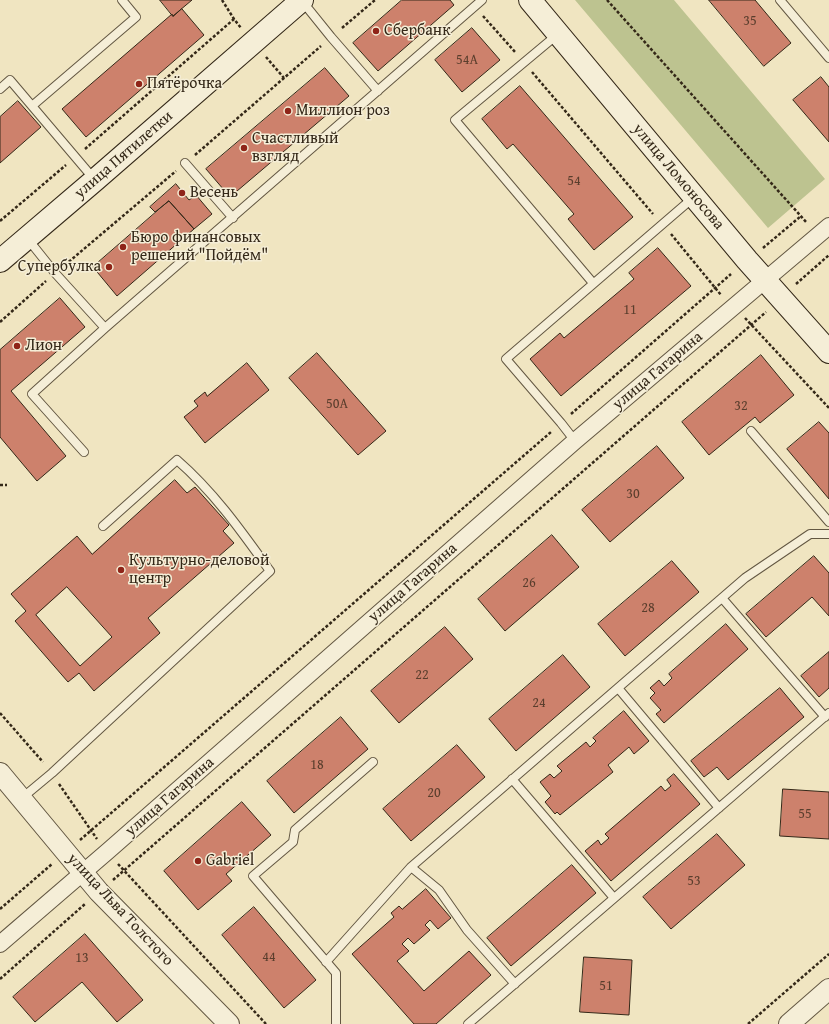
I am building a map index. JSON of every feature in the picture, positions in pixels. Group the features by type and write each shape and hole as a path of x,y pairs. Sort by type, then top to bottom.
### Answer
{"main road":[{"name":"улица Ломоносова","path":"530,0 694,197 829,352"},
{"name":"улица Пятилетки","path":"0,261 95,180 292,3"}],"street":[{"name":"улица Гагарина","path":"0,944 108,852 575,442 823,231"},
{"name":"улица Льва Толстого","path":"0,773 99,892 229,1024"},
{"path":"789,1024 829,989"}],"lane":[{"path":"32,106 136,17 122,0"},
{"path":"84,452 32,394 105,328 482,0"},
{"path":"780,0 829,58"},
{"path":"292,3 331,37 378,91"},
{"path":"558,34 455,120 593,283"},
{"path":"0,89 10,80 95,180"},
{"path":"185,164 233,218"},
{"path":"575,442 561,423 506,359 694,197"},
{"path":"27,238 55,273 105,328"},
{"path":"751,431 829,522"},
{"path":"22,798 52,773 270,571 233,521 192,474 177,460 103,526"},
{"path":"326,962 411,867 745,578 810,534 829,534"},
{"path":"468,1024 827,715 722,598"},
{"path":"618,688 719,808"},
{"path":"336,1024 336,973 253,876 293,842 295,830 372,762"},
{"path":"512,779 614,898"},
{"path":"411,867 439,890 467,930 515,984"}],"path":[{"path":"0,221 75,158 234,19 222,0"},
{"path":"607,0 801,216 823,231"},
{"path":"475,6 715,288 752,325 829,408"},
{"path":"0,909 66,851 91,832 715,288 801,216"},
{"path":"0,979 752,325 829,255"},
{"path":"0,485 7,485"},
{"path":"0,713 52,773 91,832 123,871 266,1024"},
{"path":"748,1024 829,954"}],"green space":[{"path":"575,0 674,0 825,179 768,228"}],"building":[{"path":"160,0 192,0 173,16"},
{"path":"402,0 450,0 454,5 378,71 353,43"},
{"path":"709,0 755,0 791,43 764,66"},
{"path":"182,9 204,35 86,137 62,109 172,14 173,16"},
{"path":"472,28 500,60 462,92 435,60"},
{"path":"325,68 349,96 230,197 206,169"},
{"path":"821,77 829,87 829,142 793,100"},
{"path":"520,86 633,217 594,250 568,219 574,214 513,144 507,149 482,119"},
{"path":"18,101 41,127 0,163 0,117"},
{"path":"176,184 189,200 196,195 212,214 194,229 169,201 155,212 150,207"},
{"path":"169,201 194,229 117,296 93,267"},
{"path":"658,248 691,286 561,396 530,359 560,333 564,338 634,279 629,273"},
{"path":"60,298 85,327 11,391 66,456 37,481 0,437 0,350"},
{"path":"317,353 386,431 358,455 289,378"},
{"path":"761,355 794,395 760,423 755,417 709,455 682,422"},
{"path":"247,363 269,390 205,443 184,417 198,406 194,401 205,392 207,396"},
{"path":"819,422 829,433 829,499 787,449"},
{"path":"657,446 684,478 610,542 582,510"},
{"name":"Культурно-деловой центр","path":"175,480 187,493 195,487 229,525 223,531 234,543 148,618 160,633 94,691 79,673 68,682 15,621 26,611 11,594 77,536 92,554","holes":["67,587 112,637 80,666 36,615"]},
{"path":"552,535 579,567 505,631 478,599"},
{"path":"814,556 829,573 829,616 812,597 766,637 746,614"},
{"path":"672,561 699,592 625,656 598,624"},
{"path":"726,624 748,649 664,723 656,714 661,710 650,698 655,693 650,688 659,680 664,686 672,678 669,674"},
{"path":"445,627 473,659 399,723 371,691"},
{"path":"829,652 829,688 819,697 801,676"},
{"path":"563,655 590,687 516,751 489,719"},
{"path":"780,688 804,717 728,780 717,767 704,777 691,761"},
{"path":"624,711 649,741 634,754 629,747 608,765 613,772 560,815 557,812 555,814 545,802 551,796 540,782 550,774 554,778 562,771 557,766 586,742 590,747 596,741 593,738"},
{"path":"341,717 368,749 294,813 267,781"},
{"path":"457,745 485,777 411,841 383,809"},
{"path":"674,774 700,804 611,881 585,851 598,840 601,845 609,838 605,834 661,786 665,791 671,786 667,780"},
{"path":"783,789 829,792 829,839 780,836"},
{"path":"242,802 271,835 226,874 232,881 198,910 164,871"},
{"path":"717,834 745,865 671,929 643,897"},
{"path":"572,865 596,893 511,966 487,938"},
{"path":"426,889 451,918 438,929 430,920 425,925 430,930 414,944 408,938 402,944 409,951 397,961 424,991 469,951 491,975 436,1024 414,1024 352,954 394,917 391,913 399,906 402,909"},
{"path":"254,907 316,980 284,1008 222,935"},
{"path":"85,934 143,1000 117,1022 82,982 35,1022 13,997"},
{"path":"584,957 632,960 629,1015 580,1012"}],"place":[{"name":"Сбербанк","path":"376,31"},
{"name":"Пятёрочка","path":"139,84"},
{"name":"Миллион роз","path":"288,111"},
{"name":"Счастливый взгляд","path":"244,148"},
{"name":"Весень","path":"182,193"},
{"name":"Бюро финансовых решений \"Пойдём\"","path":"123,247"},
{"name":"Супербулка","path":"109,267"},
{"name":"Лион","path":"17,346"},
{"name":"Культурно-деловой центр","path":"121,570"},
{"name":"Gabriel","path":"198,861"}]}
